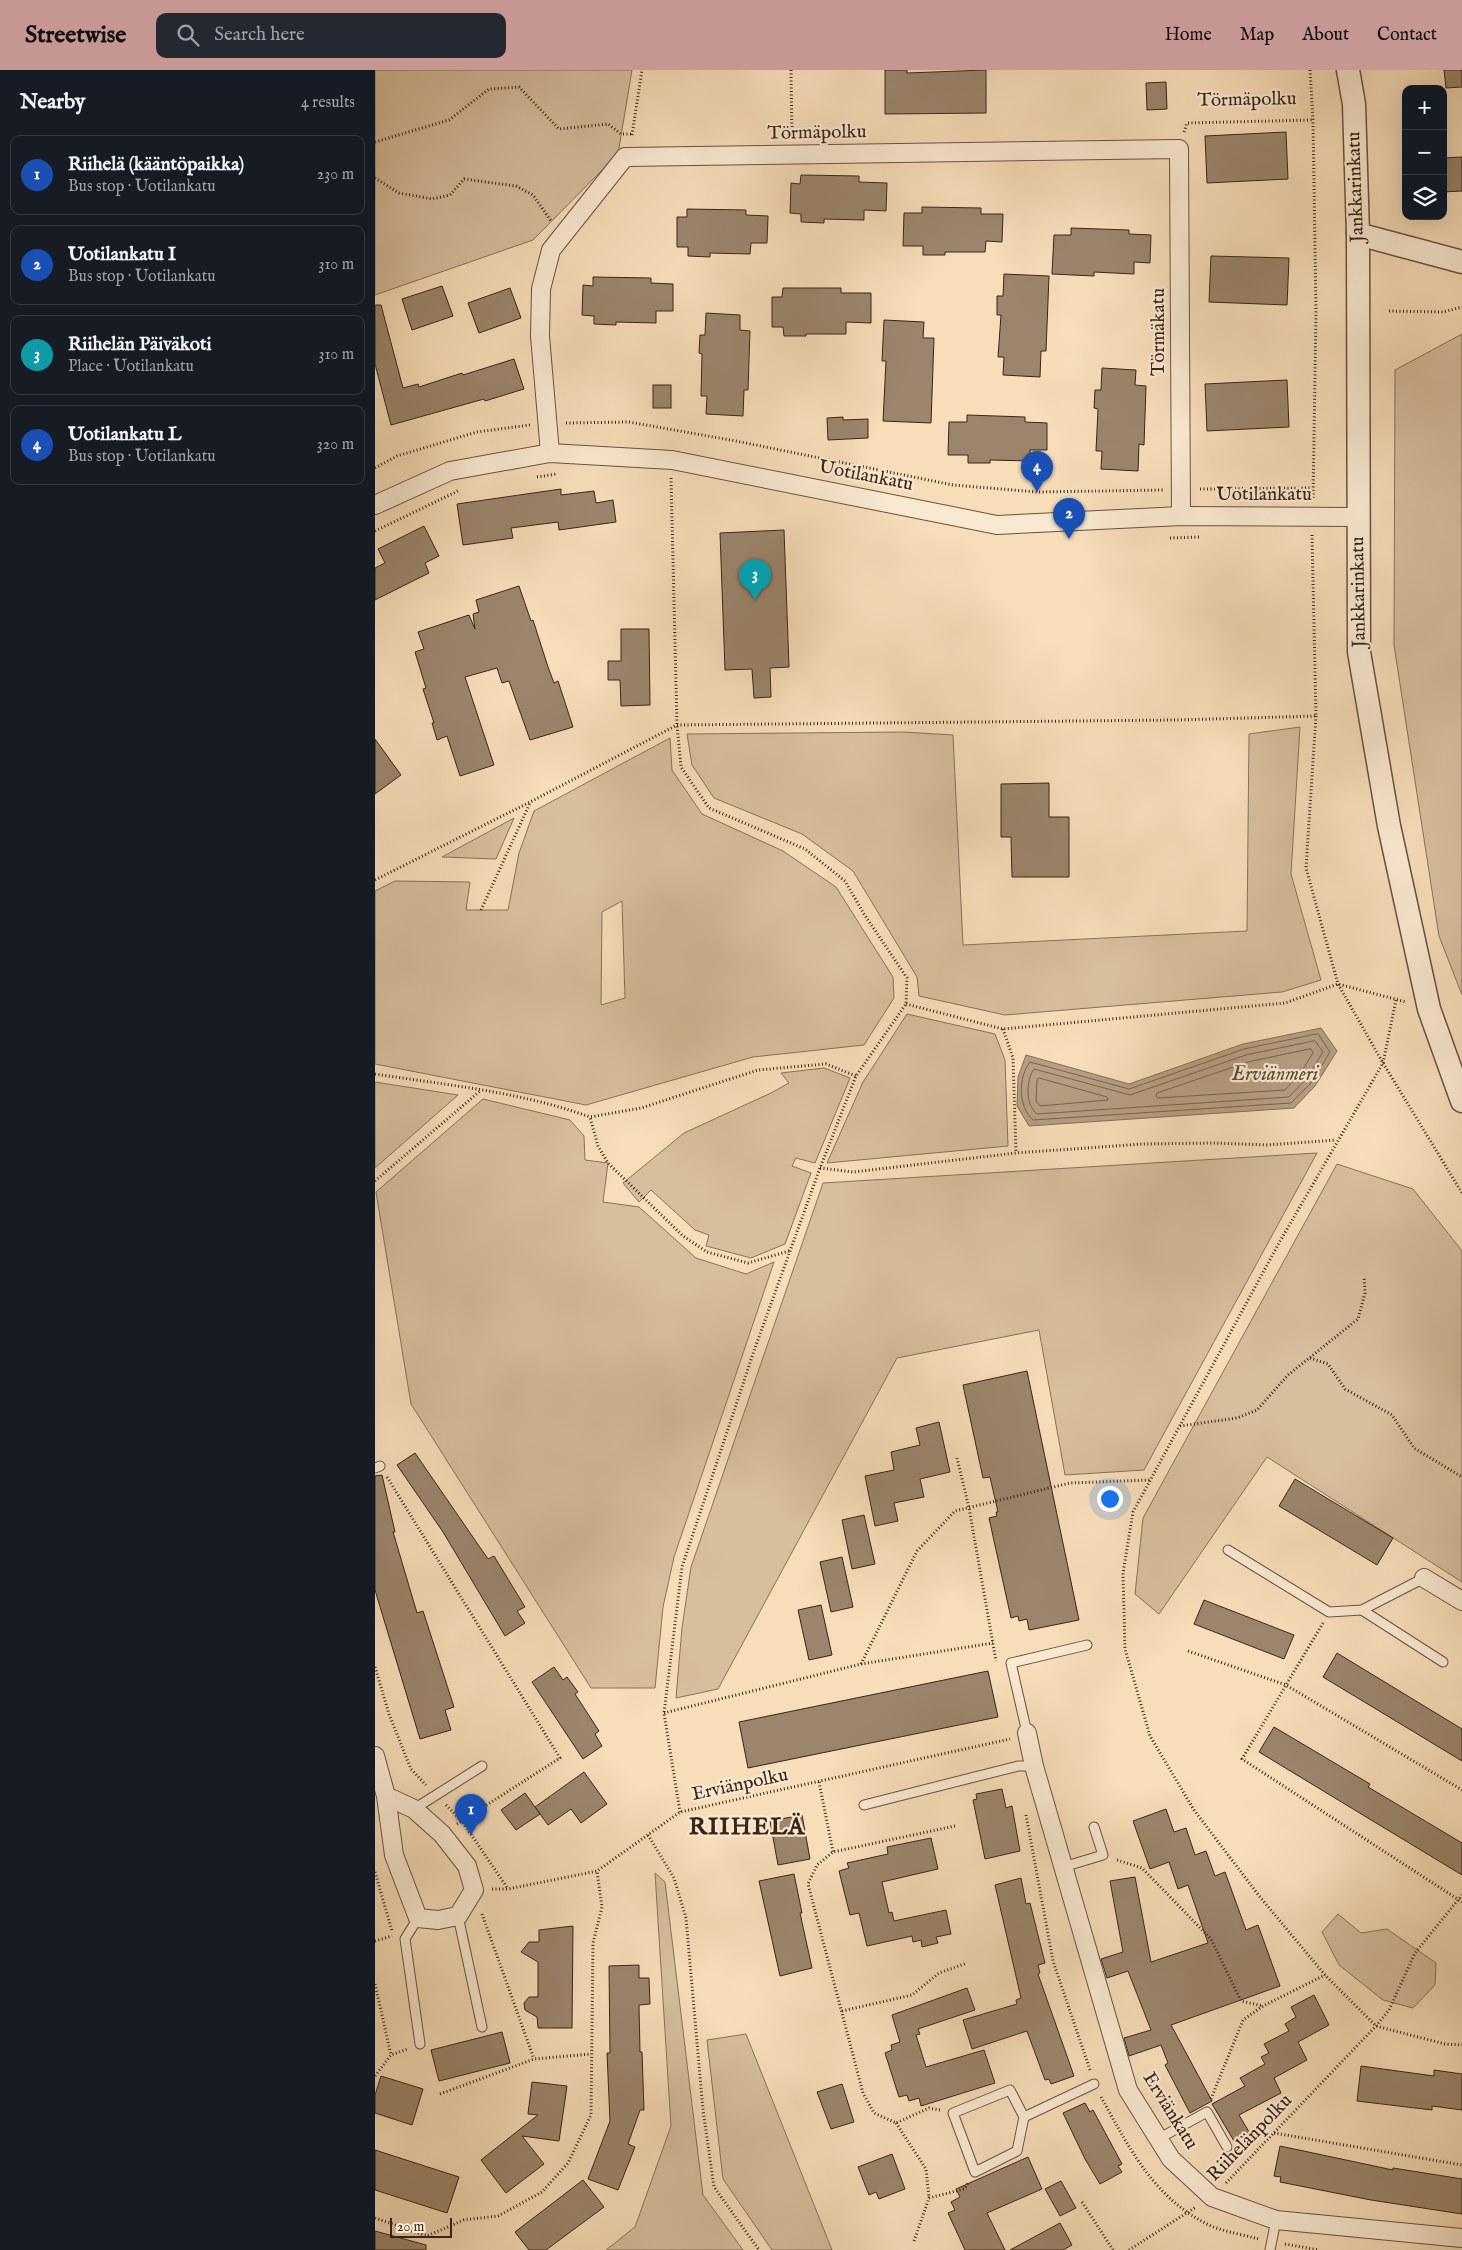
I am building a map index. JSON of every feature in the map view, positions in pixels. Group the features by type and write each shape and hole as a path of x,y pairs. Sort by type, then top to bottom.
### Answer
{"street":[{"name":"Jankkarinkatu","path":"1348,70 1354,104 1358,234 1359,652 1389,826 1429,1009 1462,1101"},
{"name":"Törmäpolku","path":"625,157 1179,148"},
{"name":"Törmäkatu","path":"1179,148 1181,516"},
{"path":"549,453 540,336 541,289 551,250 625,157"},
{"path":"1358,234 1462,262"},
{"name":"Uotilankatu","path":"375,505 450,471 549,453 672,460 997,525 1181,516 1358,517"},
{"path":"1424,1578 1462,1602"},
{"name":"Erviänkatu","path":"1027,1733 1034,1766 1128,2090 1171,2158 1213,2197 1276,2220 1462,2238"},
{"path":"375,1756 380,1800 394,1855 418,1918 439,1920 457,1916 474,1890 467,1866 442,1834 414,1809 380,1800"}],"lane":[{"path":"1228,1550 1329,1612 1362,1610 1424,1578"},
{"path":"1362,1610 1443,1662"},
{"path":"1027,1733 1011,1663 1087,1645"},
{"path":"414,1809 483,1766"},
{"path":"864,1805 1017,1766 1034,1766"},
{"path":"1063,1867 1103,1855 1094,1827"},
{"path":"457,1916 482,2027"},
{"path":"418,1918 405,1939 420,2044"},
{"path":"1024,2117 1094,2084"},
{"path":"1009,2090 1024,2117 1017,2151 975,2172 953,2113 1009,2090"},
{"path":"1158,2139 1207,2112 1227,2147"},
{"path":"1270,2250 1276,2220"}],"path":[{"path":"625,157 633,134 642,70"},
{"path":"791,70 792,155"},
{"path":"1310,70 1313,120 1316,311 1311,488 1315,516 1312,536 1316,716 1306,868 1338,984 1383,1063 1462,1193"},
{"path":"375,142 449,120 489,89 519,87 559,129 608,124 621,134 633,134"},
{"name":"Törmäpolku","path":"1179,148 1187,123 1313,120"},
{"path":"375,178 399,193 432,199 450,195 464,179 516,186 533,195 552,222 560,240"},
{"path":"1389,311 1443,312 1462,307"},
{"path":"375,468 397,456 477,432 548,423 629,422 737,441 953,485 1037,492 1311,488"},
{"path":"672,460 677,725 681,767 709,808 805,849 845,881 864,914 907,978 906,1004 856,1076 820,1168 789,1251 682,1567 664,1713 681,1812"},
{"path":"375,880 677,725 1176,720 1316,716"},
{"path":"481,910 530,802"},
{"path":"906,1004 1003,1029 1285,1003 1338,984 1406,1002"},
{"path":"1003,1029 1013,1058 1016,1154"},
{"path":"375,1074 481,1090 562,1107 590,1117 641,1108 758,1070 826,1064 856,1076"},
{"path":"375,1181 481,1090"},
{"path":"590,1117 598,1146 608,1163 683,1236 707,1252 748,1263 789,1251"},
{"path":"820,1168 853,1172 1016,1154 1143,1144 1212,1143 1268,1145 1336,1140"},
{"path":"1179,1426 1237,1418 1257,1410 1287,1375 1358,1319 1365,1293 1364,1277"},
{"path":"1309,1358 1328,1364 1345,1389 1392,1415 1414,1448 1462,1477"},
{"path":"957,1458 969,1508 997,1665"},
{"path":"377,1467 560,1758 442,1834"},
{"path":"861,1664 917,1551 955,1511 1070,1483 1151,1480"},
{"path":"1329,1612 1242,1759 1461,1901"},
{"path":"664,1713 861,1664 993,1643"},
{"path":"1188,1651 1286,1685 1462,1790"},
{"path":"375,1668 389,1714 411,1769 435,1796 462,1821 508,1889"},
{"name":"Erviänpolku","path":"474,1890 508,1889 597,1871 681,1812 1012,1739 1027,1733"},
{"path":"819,1782 833,1852"},
{"path":"914,2242 929,2198 926,2169 896,2123 874,2113 863,2093 808,1884 817,1865 833,1852 955,1826"},
{"path":"648,1835 674,1878 686,1918 703,2110 713,2187 759,2250"},
{"path":"1103,1855 1142,1868 1211,1939 1241,2001 1263,2006"},
{"path":"375,2218 427,2236 464,2220 499,2216 542,2192 568,2164 591,2115 593,1943 602,1907 597,1871"},
{"path":"375,1872 393,1936"},
{"path":"474,1890 534,2059"},
{"name":"Riihelänpolku","path":"1129,2250 1213,2197 1376,2026 1389,2010 1415,1954 1461,1901 1462,1895"},
{"path":"842,2011 912,1995 939,1973 967,1963"},
{"path":"1207,2112 1220,2072 1243,2020 1263,2006 1325,1975"},
{"path":"375,1984 391,2055"},
{"path":"375,2076 391,2055 420,2044"},
{"path":"440,2094 534,2059 591,2054"},
{"path":"896,2123 929,2108 953,2113"},
{"path":"1274,2133 1462,2164"},
{"path":"929,2198 964,2189 975,2172"},
{"path":"1083,2202 1113,2250"}],"shaded area":[{"path":"375,70 632,70 618,154 533,240 375,295"},
{"path":"1462,334 1462,995 1439,936 1394,645 1395,370"},
{"path":"1300,727 1291,874 1321,980 1282,992 1005,1015 919,996 917,977 853,871 802,834 714,798 692,765 687,734 904,732 953,735 963,945 1247,931 1249,734"},
{"path":"670,738 672,770 702,814 783,851 836,887 893,977 894,998 864,1045 753,1057 586,1105 375,1064 375,891 395,881 470,882 466,910 508,910 519,853 534,811","holes":["622,901 625,998 601,1005 602,912"]},
{"path":"514,818 496,859 442,857"},
{"path":"907,1014 995,1034 1005,1060 1008,1146 827,1163 863,1082"},
{"path":"824,1068 850,1078 815,1163 796,1158 792,1166 811,1173 785,1244 751,1258 706,1246 709,1235 695,1230 651,1190 639,1202 623,1183 684,1133 789,1083 781,1073"},
{"path":"375,1082 458,1095 375,1168"},
{"path":"483,1099 570,1120 584,1136 585,1160 608,1163 603,1202 639,1207 696,1258 746,1274 774,1262 674,1557 663,1607 655,1688 591,1688 411,1404 376,1192"},
{"path":"1317,1153 1144,1470 1065,1475 1039,1330 897,1358 718,1689 676,1698 682,1628 691,1567 823,1183"},
{"path":"1337,1164 1413,1189 1462,1251 1462,1582 1267,1457 1159,1614 1135,1594 1143,1518"},
{"path":"655,1873 665,1882 703,2195 743,2250 606,2250 635,2227 671,2126"},
{"path":"1338,1914 1361,1933 1387,1929 1436,1963 1435,1985 1413,2008 1383,2000 1339,1965 1322,1932"},
{"path":"746,2034 832,2250 772,2250 723,2179 707,2040"}],"water":[{"name":"Erviänmeri","path":"1321,1028 1337,1051 1315,1086 1294,1108 1029,1126 1017,1106 1018,1077 1026,1055 1129,1084 1243,1044"}],"building":[{"path":"885,70 907,70 907,73 986,70 986,113 885,114"},
{"path":"1444,70 1462,70 1462,87 1447,88"},
{"path":"1166,82 1167,109 1147,110 1146,83"},
{"path":"1286,132 1288,179 1207,183 1205,136"},
{"path":"1462,157 1462,191 1447,192 1447,158"},
{"path":"801,175 859,176 859,182 887,183 886,211 864,210 864,220 824,219 824,223 801,222 801,214 790,213 791,183 800,184"},
{"path":"922,207 981,208 981,214 1003,214 1002,242 986,241 985,252 945,252 945,255 923,255 923,246 903,246 904,213 922,213"},
{"path":"687,209 746,210 746,215 768,216 767,243 751,243 750,254 710,253 710,257 688,256 688,247 677,247 677,217 687,217"},
{"path":"1071,228 1129,230 1129,234 1151,235 1150,263 1134,262 1134,274 1094,272 1094,276 1052,274 1054,235 1071,235"},
{"path":"1211,256 1289,258 1287,305 1209,302"},
{"path":"1004,274 1049,276 1046,351 1041,351 1040,377 1003,375 1004,357 998,357 1001,315 997,315 997,296 1003,296"},
{"path":"593,277 651,278 651,283 673,284 673,311 656,311 656,323 616,322 616,325 594,324 594,316 582,315 583,285 593,286"},
{"path":"442,286 453,316 412,330 402,299"},
{"path":"510,288 521,318 479,333 468,303"},
{"path":"783,288 841,288 841,293 871,293 871,323 846,322 846,334 784,336 783,327 772,327 772,297 782,297"},
{"path":"375,305 381,305 403,388 418,384 419,387 514,359 524,389 391,425 375,364"},
{"path":"706,313 740,315 740,330 750,331 748,390 744,390 743,416 706,414 707,396 701,396 702,354 699,353 700,335 705,335"},
{"path":"884,320 924,322 923,338 934,338 931,423 883,421 886,361 882,361"},
{"path":"1102,368 1136,370 1135,385 1146,386 1144,445 1139,444 1138,471 1101,469 1102,451 1096,451 1098,409 1094,408 1095,390 1101,390"},
{"path":"1287,380 1289,427 1207,431 1205,384"},
{"path":"653,385 671,385 671,408 653,408"},
{"path":"967,415 1025,417 1025,422 1047,423 1047,450 1030,450 1030,461 990,460 990,463 968,463 968,455 948,455 949,422 967,422"},
{"path":"843,417 843,420 868,419 868,438 828,440 827,418"},
{"path":"561,489 561,495 594,491 596,503 613,500 616,522 559,530 558,522 511,528 513,538 463,545 457,504"},
{"path":"424,526 439,556 425,563 429,573 375,600 375,568 385,563 378,549"},
{"path":"784,530 789,667 770,668 771,697 754,698 752,669 725,670 720,533"},
{"path":"519,586 531,621 533,620 554,683 558,681 573,727 530,740 509,681 502,683 497,668 465,677 494,765 460,776 447,736 437,740 432,723 434,723 423,689 426,688 415,652 424,649 418,632 469,615 475,629 473,614 479,612 476,600"},
{"path":"621,629 649,629 650,705 621,706 620,680 608,680 608,661 621,661"},
{"path":"375,739 401,775 375,794"},
{"path":"1049,783 1049,817 1069,817 1069,877 1012,877 1011,837 1001,837 1001,784"},
{"path":"1027,1371 1079,1620 1029,1630 1027,1619 1019,1621 1018,1616 1011,1618 989,1518 997,1516 996,1512 998,1512 990,1477 983,1478 963,1385"},
{"path":"939,1422 950,1472 920,1479 924,1497 894,1503 898,1521 875,1526 865,1476 894,1470 891,1452 920,1445 916,1428"},
{"path":"415,1453 488,1559 494,1556 525,1607 517,1611 525,1623 505,1636 443,1532 397,1465"},
{"path":"382,1475 395,1532 393,1532 417,1613 423,1611 454,1707 445,1710 451,1730 420,1739 375,1590 375,1476"},
{"path":"1295,1479 1393,1538 1377,1565 1279,1506"},
{"path":"864,1515 875,1564 852,1569 842,1520"},
{"path":"842,1557 853,1607 831,1612 820,1562"},
{"path":"1204,1600 1294,1635 1284,1659 1194,1624"},
{"path":"821,1605 832,1655 809,1660 798,1610"},
{"path":"1337,1653 1462,1729 1462,1761 1323,1677"},
{"path":"554,1667 563,1680 567,1677 578,1692 575,1694 599,1731 595,1734 602,1746 583,1759 532,1682"},
{"path":"988,1671 998,1717 748,1768 739,1722"},
{"path":"1274,1727 1370,1784 1368,1787 1462,1843 1462,1875 1259,1752"},
{"path":"584,1772 607,1804 581,1823 571,1809 548,1825 535,1807"},
{"path":"1002,1789 1006,1808 1012,1806 1020,1851 985,1859 973,1800 977,1799 976,1794"},
{"path":"525,1793 540,1814 516,1830 501,1810"},
{"path":"1166,1809 1174,1832 1186,1828 1195,1855 1206,1851 1215,1876 1225,1872 1246,1930 1258,1925 1280,1986 1171,2025 1212,2101 1190,2113 1165,2065 1168,2063 1161,2045 1129,2056 1124,2038 1151,2030 1128,1971 1107,1978 1101,1959 1123,1952 1110,1881 1135,1877 1151,1962 1208,1943 1188,1885 1178,1889 1169,1862 1150,1869 1133,1821"},
{"path":"802,1815 810,1859 778,1865 770,1821"},
{"path":"931,1838 938,1869 882,1882 889,1913 892,1912 894,1921 946,1910 951,1934 936,1937 938,1943 922,1947 921,1940 913,1942 912,1936 867,1946 859,1913 850,1915 839,1871 849,1868 847,1863 888,1854 887,1847"},
{"path":"794,1874 812,1968 780,1976 759,1881"},
{"path":"1021,1878 1026,1904 1030,1903 1045,1963 1038,1965 1040,1973 1038,1974 1074,2076 1051,2084 1049,2079 1045,2080 1027,2031 972,2049 963,2020 1017,2004 1016,2000 1021,1998 995,1885"},
{"path":"573,1926 572,2028 538,2028 537,2017 525,2010 524,2003 529,1997 538,1997 538,1962 521,1952 529,1942 539,1942 539,1930"},
{"path":"639,1965 639,1978 649,1978 650,2004 639,2005 644,2110 640,2110 628,2144 635,2147 618,2190 588,2179 610,2121 607,2053 610,2053 609,1966"},
{"path":"967,1988 975,2010 918,2029 920,2034 916,2035 926,2067 984,2050 995,2083 921,2106 919,2098 909,2101 907,2095 899,2097 885,2053 892,2050 891,2045 900,2042 892,2015"},
{"path":"1314,1995 1329,2025 1298,2042 1307,2060 1274,2078 1281,2093 1239,2115 1249,2132 1234,2141 1212,2104 1245,2086 1240,2078 1265,2064 1261,2057 1269,2053 1264,2044 1289,2031 1285,2024 1296,2017 1291,2007"},
{"path":"502,2032 510,2063 439,2081 431,2050"},
{"path":"1361,2066 1434,2076 1434,2070 1462,2074 1462,2110 1432,2106 1432,2110 1357,2101"},
{"path":"381,2076 423,2089 412,2125 375,2113 375,2095"},
{"path":"532,2082 567,2086 559,2141 522,2136 544,2164 506,2193 481,2160 538,2115 528,2114"},
{"path":"842,2084 854,2122 831,2129 817,2092"},
{"path":"1085,2103 1090,2112 1093,2110 1122,2164 1118,2166 1122,2172 1100,2184 1085,2159 1063,2113"},
{"path":"1280,2146 1393,2170 1393,2168 1462,2179 1462,2214 1371,2200 1280,2182 1281,2177 1274,2176"},
{"path":"375,2150 459,2177 447,2213 375,2190"},
{"path":"892,2154 905,2189 879,2199 876,2192 869,2195 858,2167"},
{"path":"1028,2157 1042,2189 987,2213 1005,2250 965,2250 948,2213 955,2210 951,2202 960,2197 956,2189"},
{"path":"583,2180 604,2207 546,2250 529,2250 515,2232"},
{"path":"1061,2181 1076,2208 1060,2216 1045,2189"},
{"path":"1060,2223 1072,2245 1063,2250 1010,2250"},
{"path":"375,2231 426,2245 426,2250 375,2250"}],"place":[{"name":"Uotilankatu L","path":"1037,492"},
{"name":"Uotilankatu I","path":"1069,539"},
{"name":"Riihelän Päiväkoti","path":"755,600"},
{"name":"Riihelä (kääntöpaikka)","path":"471,1835"}],"district":[{"name":"RIIHELÄ","path":"747,1827"}]}
